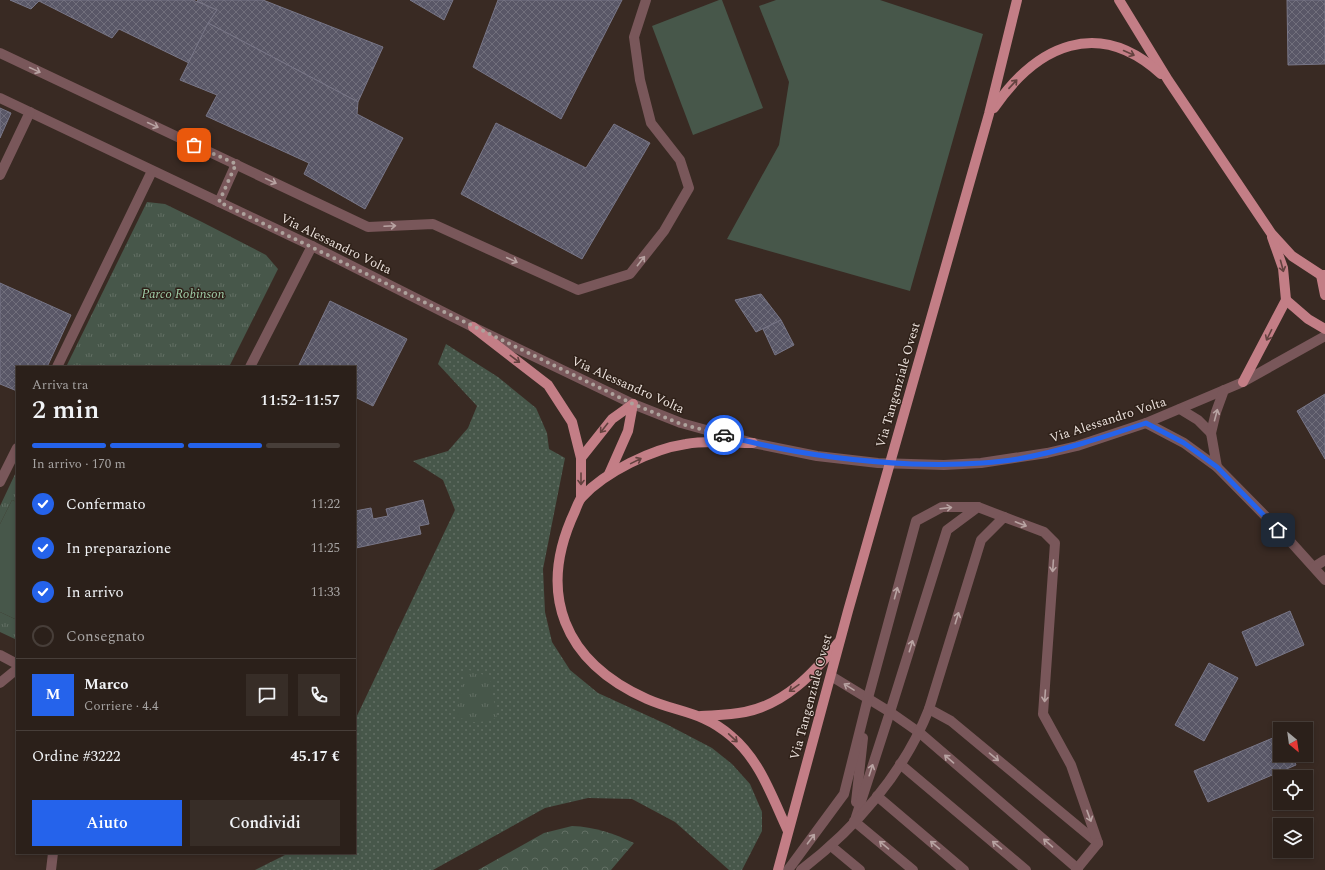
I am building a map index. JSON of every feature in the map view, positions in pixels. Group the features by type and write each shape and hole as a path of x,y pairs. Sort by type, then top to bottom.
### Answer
{"main road":[{"name":"Via Tangenziale Ovest","path":"778,870 840,640 990,114 1017,0"},
{"path":"1119,0 1168,80 1271,234 1292,256 1323,275 1325,295"},
{"path":"990,114 1006,92 1032,67 1064,46 1073,44 1096,43 1126,52 1142,59 1168,80"},
{"path":"1244,382 1286,300 1283,268 1271,234"},
{"path":"1286,300 1308,319 1325,329"},
{"path":"473,327 548,385 572,422 581,458 581,498 564,537 559,558 558,600 563,619 576,644 591,662 609,678 646,698 701,716 732,736 745,750 772,793 788,831"},
{"path":"581,458 612,419 633,404"},
{"path":"609,474 628,431 633,404"},
{"path":"581,498 609,474 646,456 686,444 753,443"},
{"path":"701,716 746,712 762,708 796,687 815,671 840,640"}],"street":[{"path":"0,53 368,227 433,224 578,290 630,274 664,231 689,188 680,160 651,123 640,80 634,37 646,0"},
{"name":"Via Alessandro Volta","path":"0,98 312,246 473,327 633,404 681,424 792,452 850,461 944,465 1017,459 1077,446 1146,423 1244,382 1325,336"},
{"path":"0,175 30,112"},
{"path":"219,202 236,164"},
{"path":"56,366 152,171"},
{"path":"251,366 312,246"},
{"path":"1217,467 1211,433 1216,412 1224,390"},
{"path":"1180,409 1198,420 1211,433"},
{"path":"1146,423 1184,443 1217,467 1325,580"},
{"path":"0,482 16,450"},
{"path":"788,870 844,794 868,698 916,521 942,507 978,507 1044,532 1055,543 1043,714 1071,765 1098,843"},
{"path":"854,821 947,530 978,507"},
{"path":"801,870 831,846 877,796 920,733 929,709 980,540 1004,517"},
{"path":"1314,567 1325,560"},
{"path":"0,655 16,663"},
{"path":"0,683 16,670"},
{"path":"831,676 890,712 920,733 1077,869 1098,843"},
{"path":"854,821 868,698"},
{"path":"929,709 951,721 1098,843"},
{"path":"900,764 1026,870"},
{"path":"877,796 964,870"},
{"path":"854,821 913,870"},
{"path":"831,846 860,870"},
{"path":"51,870 54,854"}],"green space":[{"path":"722,0 763,108 693,135 652,26"},
{"path":"776,0 880,0 983,34 910,291 727,239 779,145 789,82 759,6"},
{"name":"Parco Robinson","path":"147,202 165,204 202,222 266,255 278,269 230,366 66,366"},
{"path":"446,344 498,377 536,408 547,433 549,449 565,458 543,569 545,612 552,642 570,670 598,693 668,725 712,748 732,764 750,784 762,812 762,831 742,870 729,870 675,822 632,799 588,798 545,808 433,870 255,870 287,854 356,854 356,718 455,510 443,480 413,461 448,451 468,428 477,406 438,364"},
{"path":"16,472 16,502 12,500 0,524 0,506"},
{"path":"12,500 16,502 16,620 0,612 0,524"},
{"path":"0,612 16,620 16,640 0,632"},
{"path":"464,670 469,670 490,677 497,718 471,722 455,715 462,690"},
{"path":"572,826 604,831 634,843 611,870 478,870 544,833"}],"building":[{"path":"10,0 193,0 217,10 189,63 119,29 112,38 39,1 31,9"},
{"path":"263,0 383,47 358,102 208,23 217,10 197,1"},
{"path":"410,0 453,0 444,20"},
{"path":"498,0 622,0 561,119 473,67"},
{"path":"1287,0 1325,0 1325,64 1288,65"},
{"path":"208,23 358,102 357,114 403,138 365,209 304,174 309,163 206,116 217,95 180,80"},
{"path":"0,108 11,113 0,138"},
{"path":"496,123 586,168 614,124 650,143 582,259 461,194"},
{"path":"0,283 71,315 47,366 16,366 16,391 0,384"},
{"path":"761,294 781,320 756,332 735,300"},
{"path":"330,301 407,339 373,406 356,398 356,366 298,366"},
{"path":"781,320 794,345 775,355 763,329"},
{"path":"1325,394 1325,459 1297,411"},
{"path":"423,500 429,524 419,526 421,534 356,548 356,511 371,508 373,519 388,516 386,509"},
{"path":"1290,611 1304,645 1256,666 1242,632"},
{"path":"1209,663 1238,678 1204,741 1175,725"},
{"path":"1273,738 1273,762 1295,762 1296,765 1284,770 1273,770 1273,775 1208,802 1194,771"}],"way so far":[{"path":"194,145 236,164 226,183 219,202 312,246 473,327 633,404 681,424 724,435"}],"route":[{"path":"724,435 785,451 850,461 944,465 1017,459 1047,453 1077,446 1146,423 1184,443 1217,467 1278,530"}]}
